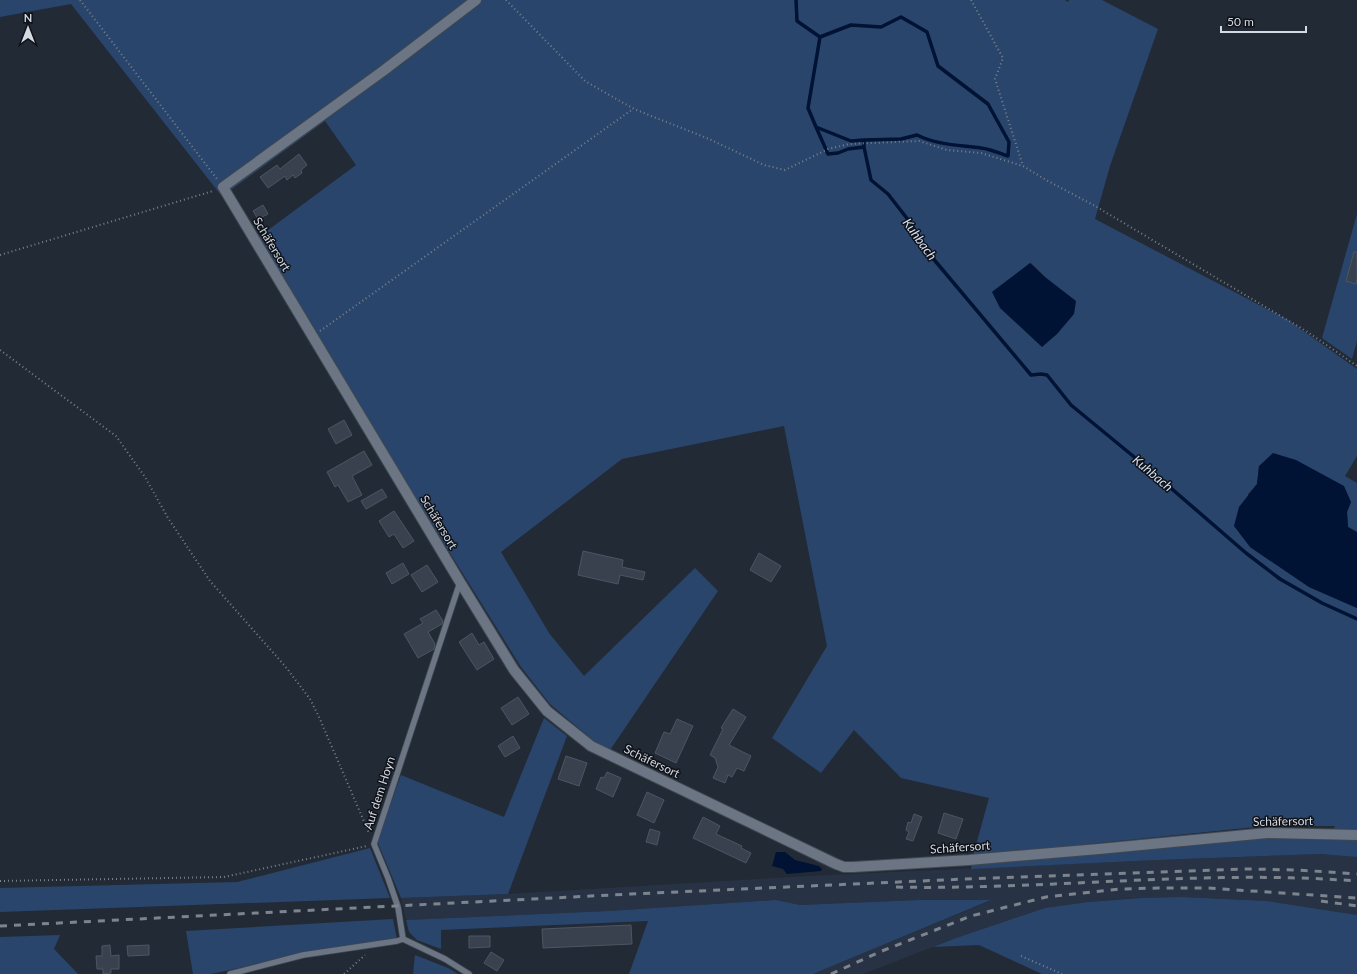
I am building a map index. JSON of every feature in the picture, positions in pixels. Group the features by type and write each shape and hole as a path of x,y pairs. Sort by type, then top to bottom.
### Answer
{"street":[{"path":"224,187 377,76 476,0"},
{"name":"Schäfersort","path":"224,187 514,670 547,711 591,746 844,867 992,858 1116,848 1267,832 1310,832 1357,835"}],"lane":[{"name":"Auf dem Hoyn","path":"403,939 398,906 374,844 460,582"},
{"path":"230,974 303,955 376,945 403,939 445,959 470,974"}],"path":[{"path":"0,255 224,187 80,0"},
{"path":"506,0 585,81 634,109 709,139 764,165 785,170 828,148 849,144 919,141 947,150 981,153 1024,166 1095,206 1306,331 1357,366"},
{"path":"971,0 1003,58 995,79 1024,166"},
{"path":"313,336 634,109"},
{"path":"0,350 116,436 145,477 168,518 210,581 285,666 310,699 320,717 374,844 224,877 0,881"},
{"path":"344,974 376,945"},
{"path":"1021,956 1062,974"}],"shaded area":[{"path":"0,0 1065,0 1068,2 1069,0 1102,0 1158,29 1110,166 1095,219 1288,320 1357,369 1357,456 1345,476 1357,483 1357,532 1348,527 1347,512 1351,502 1259,466 1257,484 1248,494 1250,547 1309,587 1357,608 1357,857 1320,854 971,869 972,863 1132,851 1266,837 1330,836 1335,826 1265,826 973,856 989,798 901,778 854,730 821,773 772,738 827,646 784,426 622,459 501,552 549,633 584,676 695,568 718,591 608,753 550,704 521,667 256,239 356,165 325,121 228,192 220,194 71,4 0,17","holes":["1031,263 1045,277 992,292"]},
{"path":"1357,214 1357,341 1352,359 1322,338"},
{"path":"1030,263 1045,277 1076,301 1074,314 1057,334 1042,347 1000,308 992,292"},
{"path":"1273,453 1296,460 1344,486 1351,502 1347,512 1348,527 1357,532 1357,608 1309,587 1250,547 1234,526 1239,507 1257,484 1259,466"},
{"path":"544,718 567,736 508,894 401,898 377,841 401,775 504,817"},
{"path":"370,848 390,898 0,912 0,888 237,882"},
{"path":"776,852 785,852 795,860 819,866 822,869 821,871 787,874 783,869 772,866"},
{"path":"1320,854 1357,857 1357,915 1267,901 1182,897 1137,898 1088,902 1045,908 956,938 863,974 813,974 990,901 919,900 800,905 776,900 609,911 406,920 401,898 508,894 809,876"},
{"path":"1182,897 1267,901 1357,915 1357,974 1042,974 979,945 933,947 1045,908 1088,902"},
{"path":"776,900 800,905 919,900 991,900 813,974 629,974 648,921 441,930 441,949 417,940 409,932 406,920 609,911"},
{"path":"393,919 397,940 280,959 211,974 193,974 186,931"},
{"path":"60,935 54,949 78,974 0,974 0,937"},
{"path":"415,955 448,968 458,974 413,974"}],"building":[{"path":"299,154 307,165 301,170 302,173 295,178 293,175 287,180 285,176 268,188 260,177 277,165 280,169"},
{"path":"263,205 268,214 258,219 253,211"},
{"path":"1354,252 1357,252 1356,284 1346,281"},
{"path":"344,420 352,435 336,444 328,429"},
{"path":"364,451 372,465 352,476 362,495 348,502 338,485 335,487 327,472"},
{"path":"382,489 387,497 366,509 361,501"},
{"path":"394,511 414,541 403,548 394,534 389,537 379,521"},
{"path":"583,551 623,560 622,567 645,572 643,580 620,575 618,584 578,575"},
{"path":"759,553 781,566 771,582 750,570"},
{"path":"403,563 409,574 392,584 386,573"},
{"path":"427,565 438,582 422,592 411,575"},
{"path":"436,610 443,621 442,624 428,632 435,644 434,649 418,658 404,634 423,623 420,619"},
{"path":"472,633 479,645 484,642 494,659 477,670 459,642"},
{"path":"518,697 529,714 512,725 501,708"},
{"path":"733,709 746,717 729,745 751,756 744,771 737,768 732,777 728,775 725,783 713,778 718,767 715,758 710,755 723,729 721,728"},
{"path":"677,719 693,726 676,763 655,753 664,732 670,734"},
{"path":"513,736 520,748 505,757 498,746"},
{"path":"566,756 587,763 579,786 558,779"},
{"path":"607,772 621,778 613,797 596,789 601,777 604,778"},
{"path":"647,792 664,800 654,823 637,815"},
{"path":"944,813 963,819 956,839 938,833"},
{"path":"914,814 922,817 913,841 906,839 909,832 906,830 908,822 911,823"},
{"path":"703,817 720,826 716,834 742,846 741,848 751,853 746,863 693,838"},
{"path":"650,829 660,832 657,845 646,842"},
{"path":"631,925 632,944 543,948 542,929"},
{"path":"469,936 490,936 490,947 469,948"},
{"path":"110,945 111,956 119,955 119,969 111,969 111,973 103,974 103,969 97,969 96,956 102,956 102,946"},
{"path":"149,945 149,955 128,956 127,946"},
{"path":"491,952 504,960 497,971 484,963"}],"waterway":[{"name":"Kuhbach","path":"796,0 797,21 820,37 851,25 881,27 901,17 927,32 938,66 988,104 1009,142 1008,156 984,149 940,143 917,135 901,139 864,140 864,147 871,180 888,194 909,221 931,256 1031,375 1047,375 1071,405 1150,470 1246,553 1280,579 1322,603 1357,619"},
{"path":"820,37 808,108 816,127 851,141 864,140"},
{"path":"816,127 828,154 864,147"}],"railway":[{"path":"0,926 631,894 965,879 1248,869 1298,870 1357,874"},
{"path":"896,887 1003,886 1136,880 1268,877 1357,881"},
{"path":"831,974 882,951 971,916 1046,897 1120,889 1207,888 1357,898"},
{"path":"1321,901 1357,906"}]}
